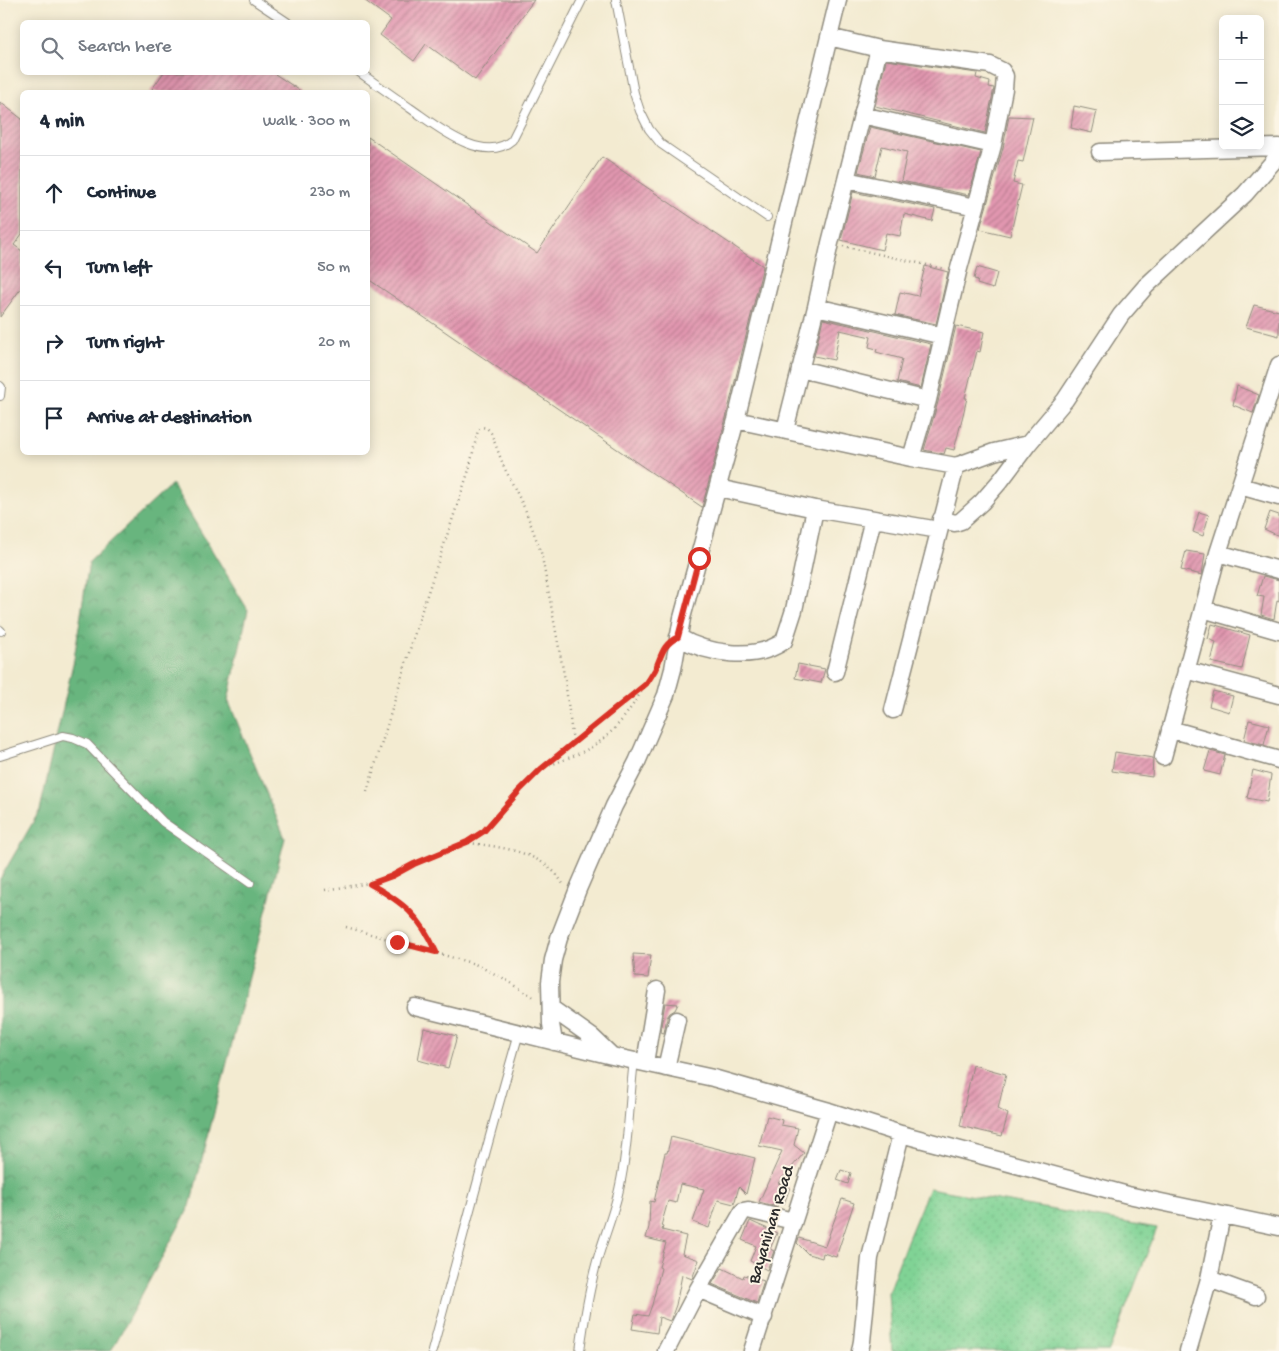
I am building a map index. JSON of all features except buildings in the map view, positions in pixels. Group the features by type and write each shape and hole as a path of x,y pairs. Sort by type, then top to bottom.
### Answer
{"street":[{"path":"554,1042 550,982 553,960 570,909 614,806 658,715 673,669 682,618 736,420 838,0"},
{"path":"829,37 879,49 990,65 1002,70 1005,76 993,145 958,272 928,400 911,458"},
{"path":"785,430 879,49"},
{"path":"862,115 993,145"},
{"path":"1100,152 1279,147"},
{"path":"718,488 815,509 874,519 940,525 955,523 965,519 1001,480 1065,400 1121,315 1146,286 1245,194 1279,155"},
{"path":"846,180 976,207"},
{"path":"816,307 943,336"},
{"path":"800,369 928,400"},
{"path":"1163,757 1218,553 1278,371"},
{"path":"736,420 956,466 994,452 1028,444"},
{"path":"893,710 956,466"},
{"path":"1240,486 1279,497"},
{"path":"678,637 695,646 732,653 755,652 780,645 784,642 794,610 815,509"},
{"path":"835,672 874,519"},
{"path":"1218,553 1279,570"},
{"path":"1203,609 1279,631"},
{"path":"1186,670 1279,695"},
{"path":"1170,729 1279,760"},
{"path":"640,1061 658,990"},
{"path":"415,1007 612,1056 713,1078 901,1134 1128,1195 1279,1227"},
{"path":"551,1008 592,1037 612,1056"},
{"path":"666,1068 677,1020"},
{"name":"Bayanihan Road","path":"752,1351 829,1111"},
{"path":"860,1351 870,1258 901,1134"},
{"path":"666,1351 698,1289 743,1211 748,1210 794,1221"},
{"path":"1188,1351 1209,1279 1222,1215"},
{"path":"1209,1279 1256,1296"},
{"path":"698,1289 764,1317"}],"lane":[{"path":"254,0 284,20"},
{"path":"363,75 450,135 477,146 498,148 512,140 582,0"},
{"path":"616,0 634,93 649,129 661,144 767,216"},
{"path":"0,386 0,396"},
{"path":"0,756 63,736 87,744 163,822 250,883"},
{"path":"432,1351 519,1033"},
{"path":"580,1351 596,1263 614,1208 627,1150 629,1104 640,1061"}],"path":[{"path":"830,243 958,272"},
{"path":"367,792 421,613 469,470 478,430 482,427 487,428 492,433 504,468 525,509 541,552 565,680 573,742"},
{"path":"541,769 586,750 604,738 630,709 654,671 661,656"},
{"path":"326,890 370,884 467,842 484,831 541,769 646,684"},
{"path":"467,842 496,846 523,853 541,861 554,871 563,884 570,909"},
{"path":"370,884 395,898 414,916 426,931 436,952"},
{"path":"346,928 475,964 504,978 551,1008"}],"green space":[{"path":"172,484 248,610 228,700 285,838 190,1206 111,1351 0,1351 0,879 40,810 74,659 89,562"},
{"path":"929,1188 1157,1228 1109,1351 892,1351 888,1292"}],"route":[{"path":"397,942 436,952 426,931 414,916 395,898 370,884 467,842 484,831 541,769 646,684 664,649 670,641 678,637 699,558"}]}
